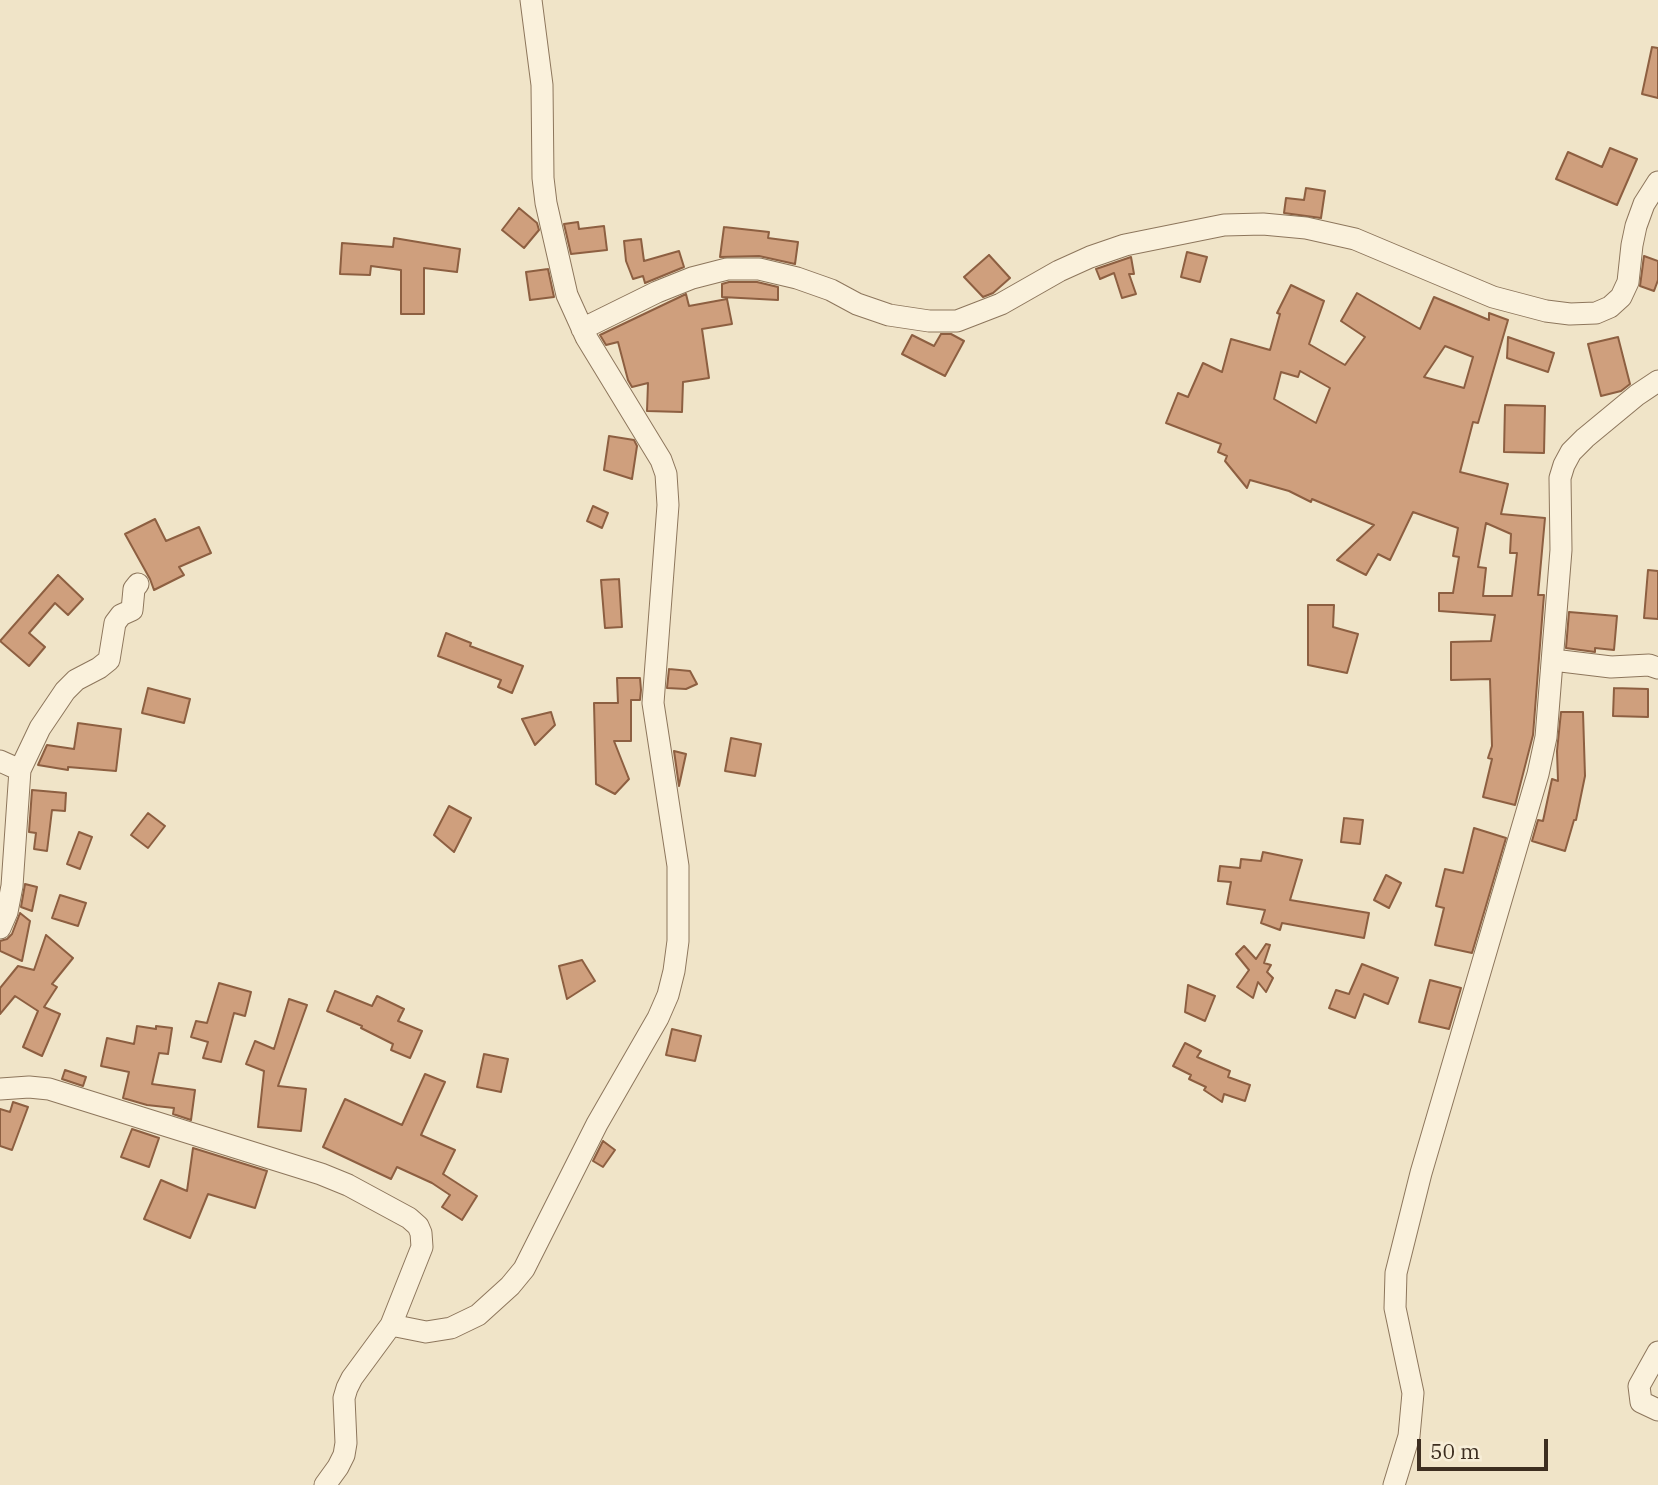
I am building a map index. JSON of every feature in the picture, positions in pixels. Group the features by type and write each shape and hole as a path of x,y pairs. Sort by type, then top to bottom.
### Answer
{"street":[{"path":"391,1325 426,1332 451,1328 478,1315 510,1286 524,1269 597,1125 658,1018 668,995 678,941 678,866 653,702 668,488 661,460 582,329 567,295 546,203 543,178 542,85 531,0"},
{"path":"582,329 657,292 692,278 727,269 760,269 797,278 890,315 929,321 957,321 1001,304 1059,271 1125,245 1224,225 1263,224 1306,228 1355,239 1493,297 1546,311 1596,313 1610,307 1621,298 1625,290 1636,226 1644,204 1658,182"},
{"path":"1394,1485 1409,1436 1413,1393 1395,1308 1396,1273 1428,1147 1538,774 1546,737 1561,550 1560,478 1571,452 1585,438 1658,381"},
{"path":"0,928 7,912 12,886 20,770 40,728 65,691 76,680 110,660 115,623 121,615 132,610 133,592 138,584"},
{"path":"1553,660 1611,667 1649,665 1658,668"},
{"path":"0,761 20,770"},
{"path":"0,1088 48,1089 321,1174 348,1185 409,1218 418,1226 422,1233 422,1247 391,1325 346,1388 344,1455 325,1485"},
{"path":"1658,1352 1639,1385 1641,1402 1658,1410"}],"building":[{"path":"1652,47 1658,48 1658,98 1642,94"},
{"path":"1610,148 1637,159 1617,205 1556,179 1568,152 1602,167"},
{"path":"1306,188 1325,191 1321,218 1284,213 1286,198 1304,200"},
{"path":"519,208 537,223 539,230 524,248 502,230"},
{"path":"578,222 579,229 604,226 607,250 571,254 564,224"},
{"path":"724,227 769,232 768,238 798,242 795,264 759,256 720,257"},
{"path":"394,238 460,249 457,272 424,268 424,314 401,314 401,270 371,266 370,275 340,274 342,243 393,247"},
{"path":"641,239 644,261 679,251 684,267 645,283 643,276 633,279 626,261 624,241"},
{"path":"1187,252 1207,257 1200,282 1181,277"},
{"path":"989,255 1010,278 993,293 983,297 964,277"},
{"path":"1644,256 1658,261 1658,280 1654,291 1640,286"},
{"path":"1131,257 1134,274 1129,274 1136,294 1122,298 1114,273 1100,279 1096,269"},
{"path":"548,269 554,297 530,300 526,272"},
{"path":"757,282 778,287 778,300 722,297 722,284"},
{"path":"1291,285 1324,301 1309,344 1345,365 1365,337 1341,321 1357,293 1420,329 1434,297 1489,320 1489,313 1508,320 1478,423 1473,422 1460,472 1508,484 1501,514 1545,518 1538,595 1544,595 1533,735 1515,805 1483,797 1492,759 1488,758 1492,746 1490,679 1451,680 1451,642 1491,641 1495,615 1439,611 1439,593 1453,593 1459,557 1453,556 1458,528 1413,512 1390,560 1378,554 1366,575 1337,560 1374,525 1289,491 1250,480 1247,488 1225,461 1227,456 1218,452 1221,444 1166,423 1178,393 1188,397 1203,363 1222,372 1231,339 1270,350 1280,314 1277,313","holes":["1445,346 1473,357 1464,388 1424,377","1300,371 1330,388 1316,423 1274,399 1281,372 1298,377","1486,523 1511,534 1510,553 1517,553 1512,596 1483,596 1486,568 1478,567"]},
{"path":"686,294 689,306 727,299 732,324 702,329 709,378 683,382 682,412 647,411 648,383 632,387 618,342 606,345 600,335"},
{"path":"941,334 951,334 964,341 945,376 902,354 912,335 934,346"},
{"path":"1508,337 1554,353 1548,372 1507,358"},
{"path":"1618,337 1630,384 1621,391 1601,396 1588,344"},
{"path":"1505,405 1545,406 1544,453 1504,452"},
{"path":"609,436 634,440 637,446 632,479 604,470"},
{"path":"593,506 608,513 602,528 587,521"},
{"path":"155,519 166,541 199,527 211,553 179,567 184,575 154,590 125,534"},
{"path":"1648,570 1658,571 1658,619 1644,618"},
{"path":"58,575 83,599 68,615 55,603 29,633 45,647 29,666 0,641"},
{"path":"619,579 622,627 605,628 601,580"},
{"path":"1308,605 1334,605 1333,627 1358,634 1347,673 1308,665"},
{"path":"1569,612 1617,616 1614,650 1595,648 1595,652 1566,648"},
{"path":"446,633 471,643 470,646 523,666 512,693 498,687 501,680 438,656"},
{"path":"669,669 690,671 697,684 686,689 667,688"},
{"path":"617,678 640,678 641,690 640,700 631,700 631,741 614,741 629,779 615,794 596,784 594,703 618,703"},
{"path":"148,688 190,699 184,723 142,713"},
{"path":"1614,688 1648,689 1648,717 1613,716"},
{"path":"551,712 555,725 535,745 522,719"},
{"path":"1561,712 1583,712 1585,776 1576,820 1565,851 1532,841 1538,820 1543,821 1552,779 1558,781 1557,751"},
{"path":"78,723 121,729 116,771 68,767 68,770 38,765 47,745 74,749"},
{"path":"731,738 761,744 755,776 725,771"},
{"path":"674,751 686,754 679,786"},
{"path":"32,790 66,793 65,811 52,810 47,851 34,849 36,833 29,832"},
{"path":"449,806 471,818 454,852 434,835"},
{"path":"148,813 165,826 148,848 131,835"},
{"path":"1344,818 1363,820 1360,844 1341,842"},
{"path":"1474,828 1506,838 1472,953 1435,945 1444,908 1436,906 1445,869 1463,873"},
{"path":"79,832 92,837 80,869 67,864"},
{"path":"1263,852 1302,860 1290,900 1369,913 1364,938 1282,923 1280,930 1261,923 1265,910 1227,904 1231,882 1218,881 1220,866 1240,868 1241,859 1261,861"},
{"path":"1386,875 1401,883 1389,908 1374,900"},
{"path":"25,884 37,887 32,911 21,907"},
{"path":"60,895 86,903 78,926 52,918"},
{"path":"20,913 30,921 22,961 0,951 0,941 12,934"},
{"path":"46,935 73,958 52,984 57,987 44,1007 60,1014 42,1056 23,1047 38,1011 15,996 0,1014 0,988 18,966 34,970"},
{"path":"1266,944 1270,945 1264,963 1271,965 1267,972 1273,978 1266,992 1258,982 1253,998 1237,987 1249,970 1236,954 1244,946 1256,959"},
{"path":"582,960 595,981 567,999 559,966"},
{"path":"1362,964 1398,978 1388,1004 1364,994 1355,1018 1329,1008 1336,990 1349,994"},
{"path":"1430,980 1461,988 1449,1029 1419,1022"},
{"path":"219,983 251,992 245,1016 234,1013 221,1062 203,1058 208,1042 191,1037 196,1021 207,1023"},
{"path":"1188,985 1215,996 1205,1021 1185,1012"},
{"path":"335,991 372,1006 377,996 404,1009 398,1021 422,1031 410,1058 391,1050 393,1044 361,1028 362,1026 327,1011"},
{"path":"289,999 307,1005 278,1086 306,1089 301,1131 258,1127 264,1071 246,1064 255,1041 274,1049"},
{"path":"137,1026 172,1028 168,1054 159,1053 152,1084 195,1090 191,1120 173,1114 174,1108 147,1105 123,1098 129,1072 101,1066 107,1038 134,1044"},
{"path":"672,1029 701,1036 695,1061 666,1055"},
{"path":"1185,1043 1201,1051 1197,1057 1230,1071 1228,1077 1250,1085 1245,1101 1224,1094 1222,1102 1204,1090 1206,1087 1189,1079 1191,1075 1173,1066"},
{"path":"484,1054 508,1059 501,1092 477,1087"},
{"path":"65,1070 86,1077 83,1086 62,1079"},
{"path":"425,1074 445,1082 421,1135 455,1150 443,1174 477,1196 462,1220 442,1207 450,1195 432,1183 397,1167 391,1179 323,1147 345,1099 402,1125"},
{"path":"13,1102 28,1107 12,1150 0,1146 0,1109 10,1112"},
{"path":"132,1129 159,1138 149,1167 121,1157"},
{"path":"603,1141 615,1150 603,1167 593,1161"},
{"path":"193,1148 267,1171 255,1208 208,1194 190,1238 144,1219 161,1180 187,1191"}]}
